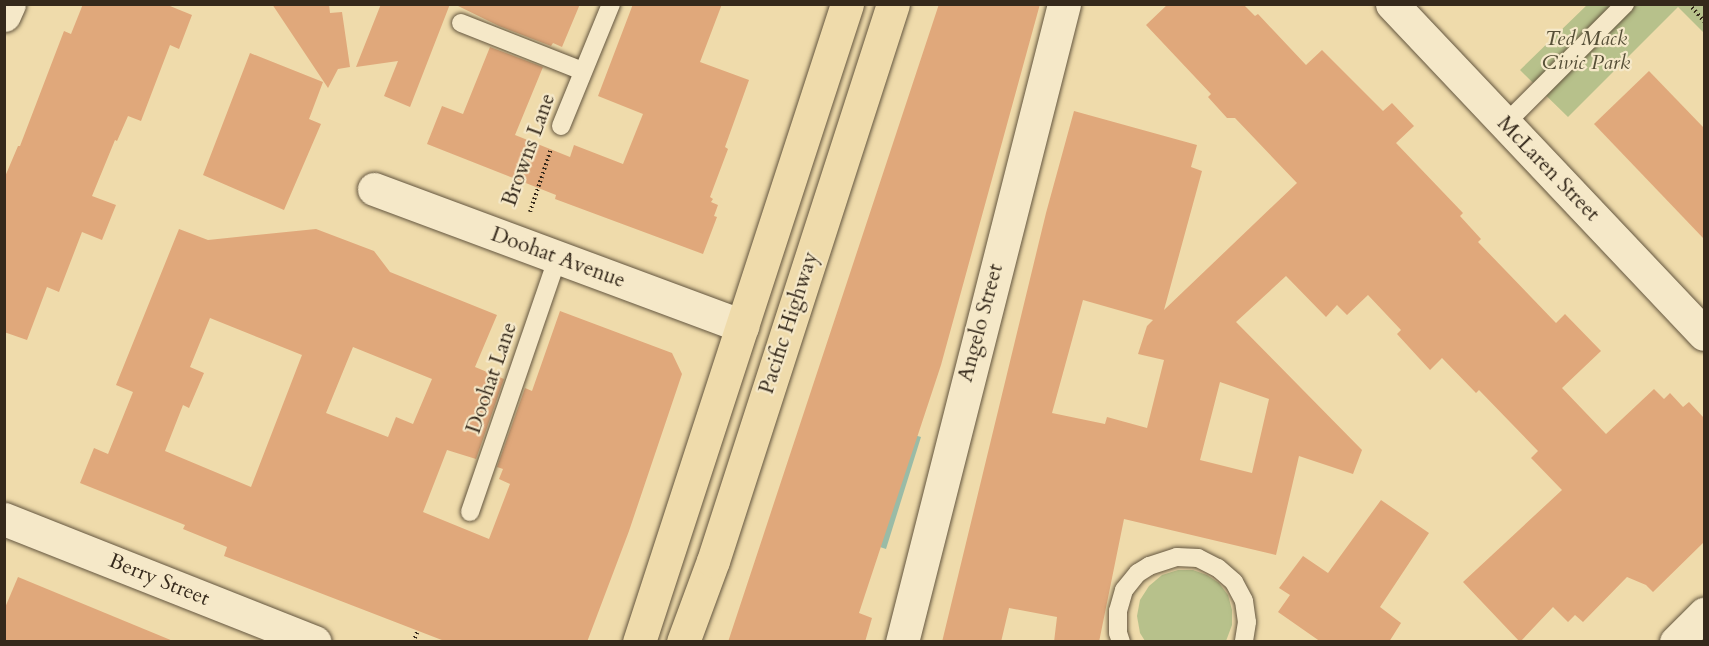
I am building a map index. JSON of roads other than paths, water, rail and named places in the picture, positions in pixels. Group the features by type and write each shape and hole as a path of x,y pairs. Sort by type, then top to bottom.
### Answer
{"main road":[{"name":"Pacific Highway","path":"639,642 847,4"},
{"name":"Pacific Highway","path":"683,642 716,550 892,4"}],"street":[{"path":"4,15 9,4"},
{"name":"Angelo Street","path":"902,642 1064,4"},
{"name":"McLaren Street","path":"1392,4 1704,334"},
{"name":"Doohat Avenue","path":"374,189 742,326"},
{"name":"Berry Street","path":"4,519 314,642"},
{"path":"1676,642 1704,614"}],"lane":[{"name":"Browns Lane","path":"561,126 611,4"},
{"path":"1505,124 1625,4"},
{"path":"461,23 583,71"},
{"name":"Doohat Lane","path":"470,512 557,259"},
{"path":"1121,642 1118,633 1118,611 1124,590 1143,570 1156,562 1177,556 1198,558 1218,568 1234,582 1244,601 1247,622 1244,642"}],"park label":[{"name":"Ted Mack Civic Park","path":"1586,51"}]}
